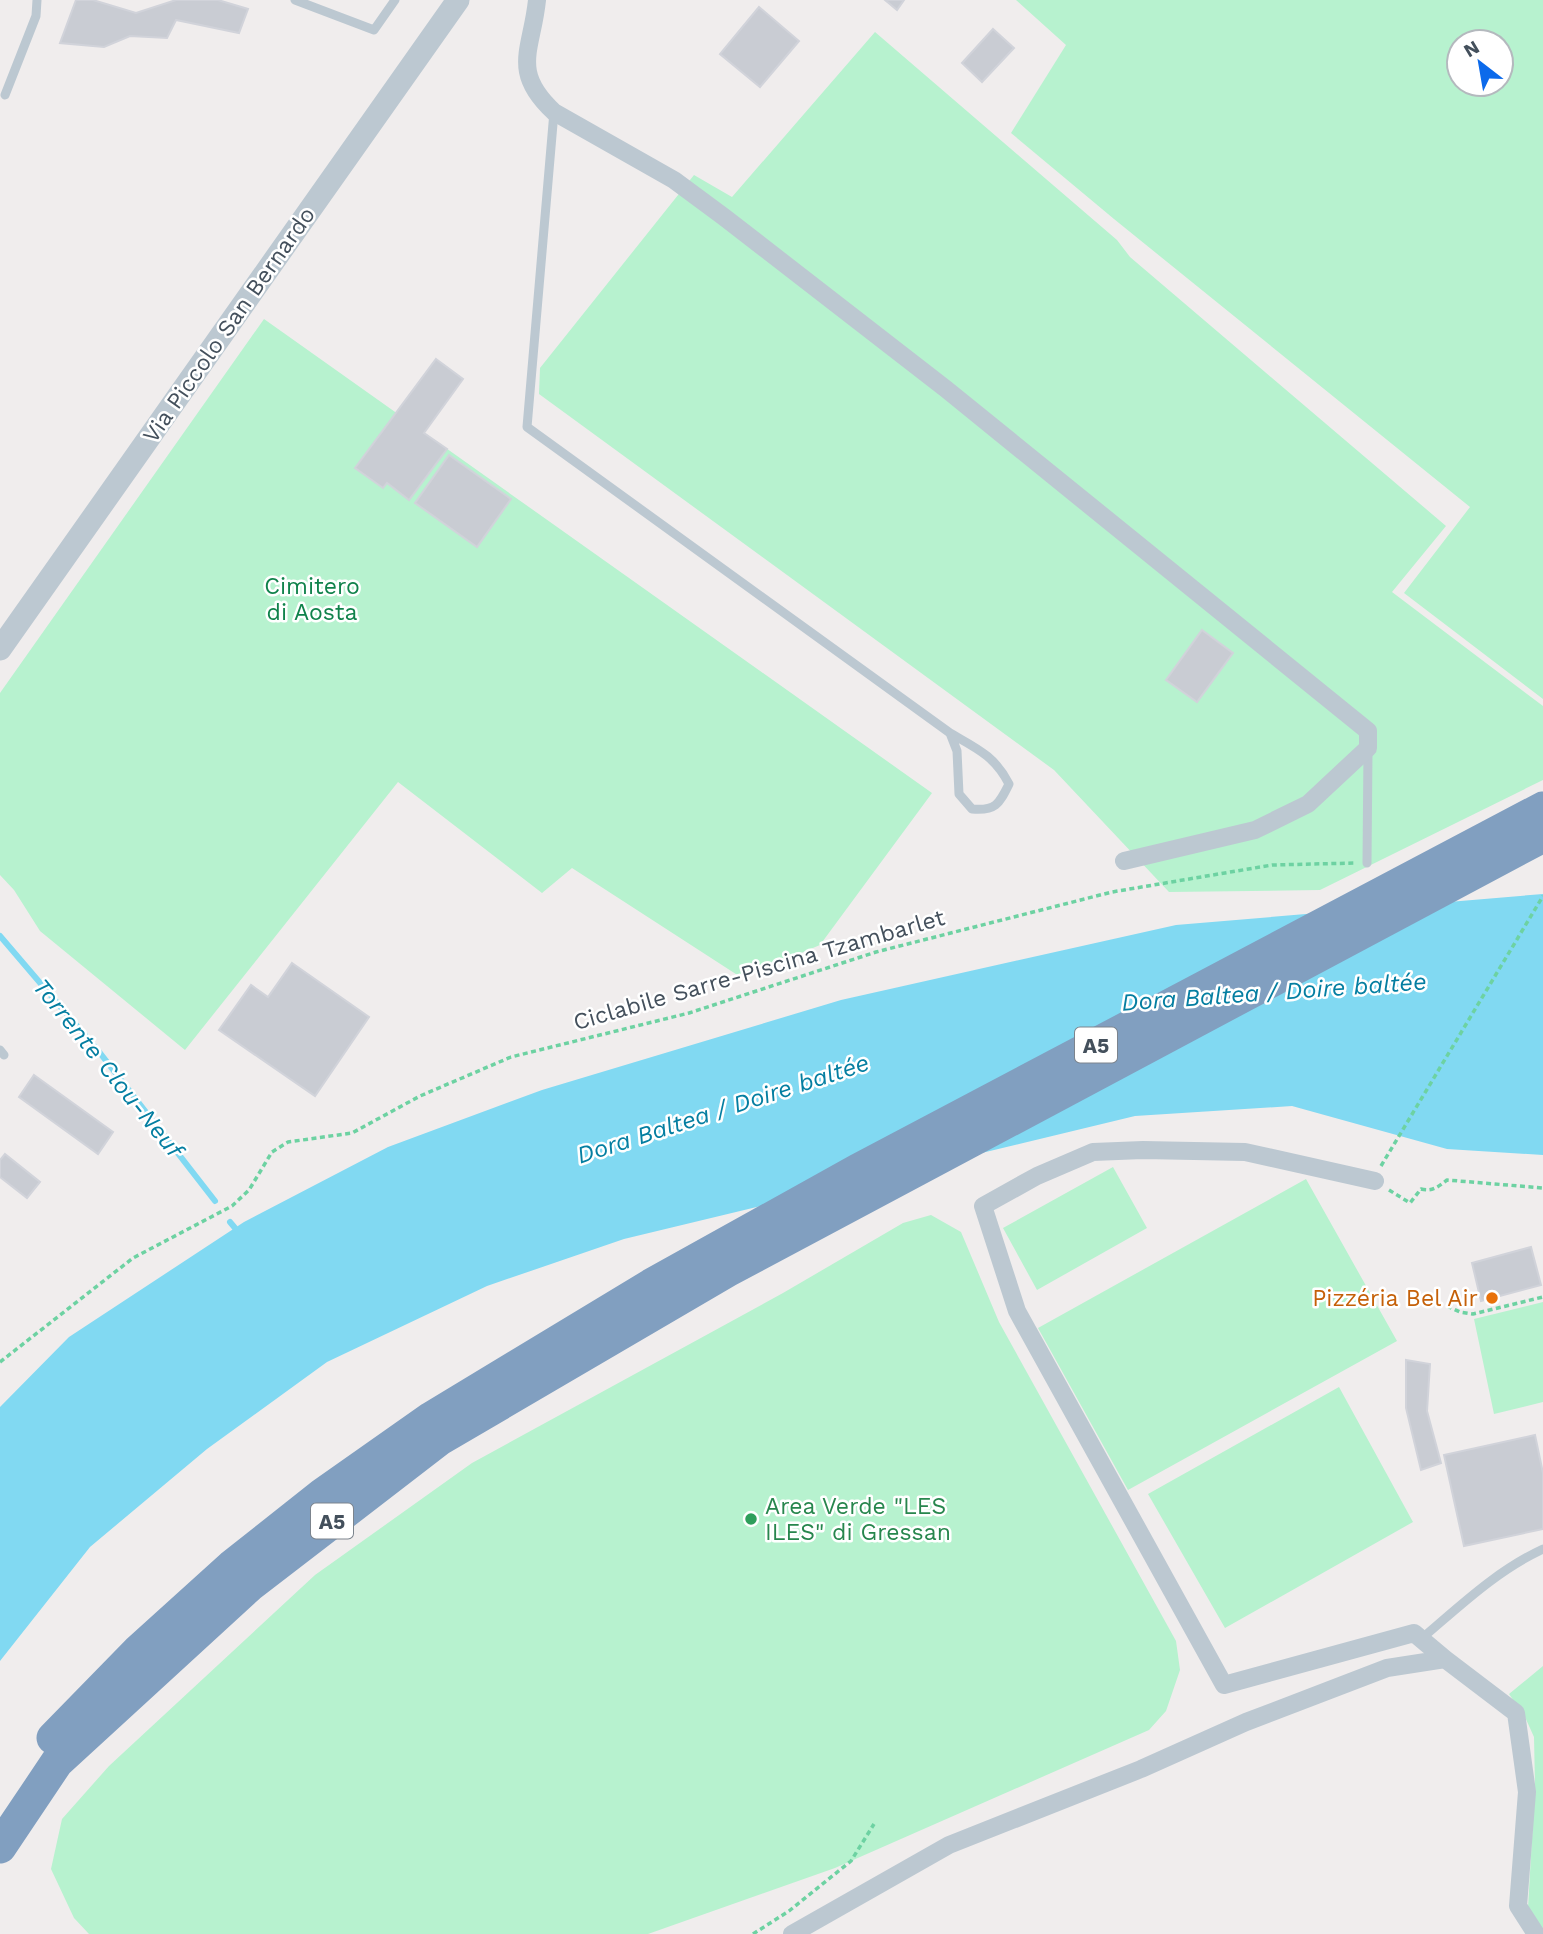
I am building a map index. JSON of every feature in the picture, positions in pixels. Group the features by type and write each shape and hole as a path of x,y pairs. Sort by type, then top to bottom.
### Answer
{"highway":[{"name":"A5","path":"0,1806 40,1750 138,1651 232,1566 323,1494 431,1418 651,1285 858,1170 1543,808"},
{"name":"A5","path":"0,1847 57,1762 249,1586 440,1439 727,1271 1543,836"}],"street":[{"name":"Via Piccolo San Bernardo","path":"0,649 458,0"},
{"path":"537,0 525,60 529,78 540,98 554,112 674,180 946,389 1367,731 1368,748 1308,804 1255,830 1124,861"},
{"path":"1377,1175 1245,1152 1093,1152 1037,1176 983,1206 1017,1311 1224,1685 1414,1633 1516,1713 1528,1792 1518,1906 1536,1934"},
{"path":"792,1934 949,1845 1141,1769 1246,1722 1387,1668 1445,1658"}],"lane":[{"path":"5,95 36,16 37,0"},
{"path":"295,0 374,30 395,0"},
{"path":"554,112 527,427 950,733 981,750 1000,767 1009,785 999,803 987,810 972,809 958,794 957,751 950,733"},
{"path":"1367,863 1368,748"},
{"path":"1421,1639 1515,1562 1543,1549"}],"path":[{"name":"Ciclabile Sarre-Piscina Tzambarlet","path":"0,1362 133,1258 232,1206 249,1190 272,1152 288,1142 352,1133 420,1096 511,1057 689,1013 876,952 1112,892 1272,865 1367,863"},
{"path":"1543,897 1377,1175 1410,1203 1420,1189 1436,1189 1447,1181 1543,1188"},
{"path":"1447,1306 1473,1314 1543,1297"},
{"path":"753,1934 789,1911 851,1861 874,1824"}],"green space":[{"path":"1016,0 1543,0 1543,699 1404,593 1470,507 1011,133 1066,45"},
{"path":"875,32 1117,240 1130,257 1446,526 1392,592 1543,706 1543,780 1320,890 1169,892 1054,770 539,394 540,368 694,175 732,197"},
{"name":"Cimitero di Aosta","path":"264,319 932,793 820,945 742,978 572,868 542,893 398,782 185,1050 40,931 14,890 0,875 0,693"},
{"path":"1113,1167 1147,1228 1037,1290 1003,1228"},
{"path":"1306,1179 1397,1341 1128,1490 1038,1328"},
{"name":"Area Verde \"LES ILES\" di Gressan","path":"931,1215 961,1232 999,1322 1176,1641 1180,1670 1166,1711 1149,1730 835,1868 648,1934 89,1934 74,1918 51,1869 62,1819 109,1766 315,1575 472,1463 783,1293 903,1223"},
{"path":"1543,1302 1543,1402 1494,1414 1474,1319"},
{"path":"1339,1387 1413,1522 1225,1628 1148,1494"},
{"path":"1543,1666 1543,1934 1528,1908 1535,1785 1534,1737 1525,1717 1509,1694"}],"water":[{"name":"Dora Baltea / Doire baltée","path":"1543,894 1543,1155 1447,1149 1292,1106 1135,1116 624,1239 487,1286 327,1362 207,1449 90,1547 0,1661 0,1407 69,1337 244,1222 388,1147 542,1090 841,1000 1176,925"}],"building":[{"path":"76,0 93,0 136,13 176,0 218,0 248,9 239,33 176,20 167,38 130,36 104,47 60,43"},
{"path":"885,0 904,0 897,10"},
{"path":"759,7 799,41 760,87 720,54"},
{"path":"993,29 1014,48 982,82 962,63"},
{"path":"436,359 463,379 424,433 447,449 409,500 387,483 383,488 355,468"},
{"path":"449,455 511,499 477,547 415,503"},
{"path":"1202,630 1233,653 1197,702 1166,680"},
{"path":"292,963 369,1017 315,1096 219,1030 251,985 268,997"},
{"path":"34,1075 113,1132 98,1154 19,1097"},
{"path":"5,1154 40,1182 27,1198 0,1177 0,1160"},
{"path":"1531,1247 1541,1285 1481,1301 1472,1263"},
{"path":"1406,1360 1430,1364 1427,1411 1441,1463 1421,1470 1406,1408"},
{"path":"1535,1435 1543,1473 1543,1529 1464,1546 1444,1455"}],"waterway":[{"name":"Torrente Clou-Neuf","path":"0,936 100,1053 215,1201"},
{"name":"Torrente Clou-Neuf","path":"230,1222 235,1228"}],"place":[{"name":"Pizzéria Bel Air","path":"1492,1298"},
{"name":"Area Verde \"LES ILES\" di Gressan","path":"751,1519"}]}
